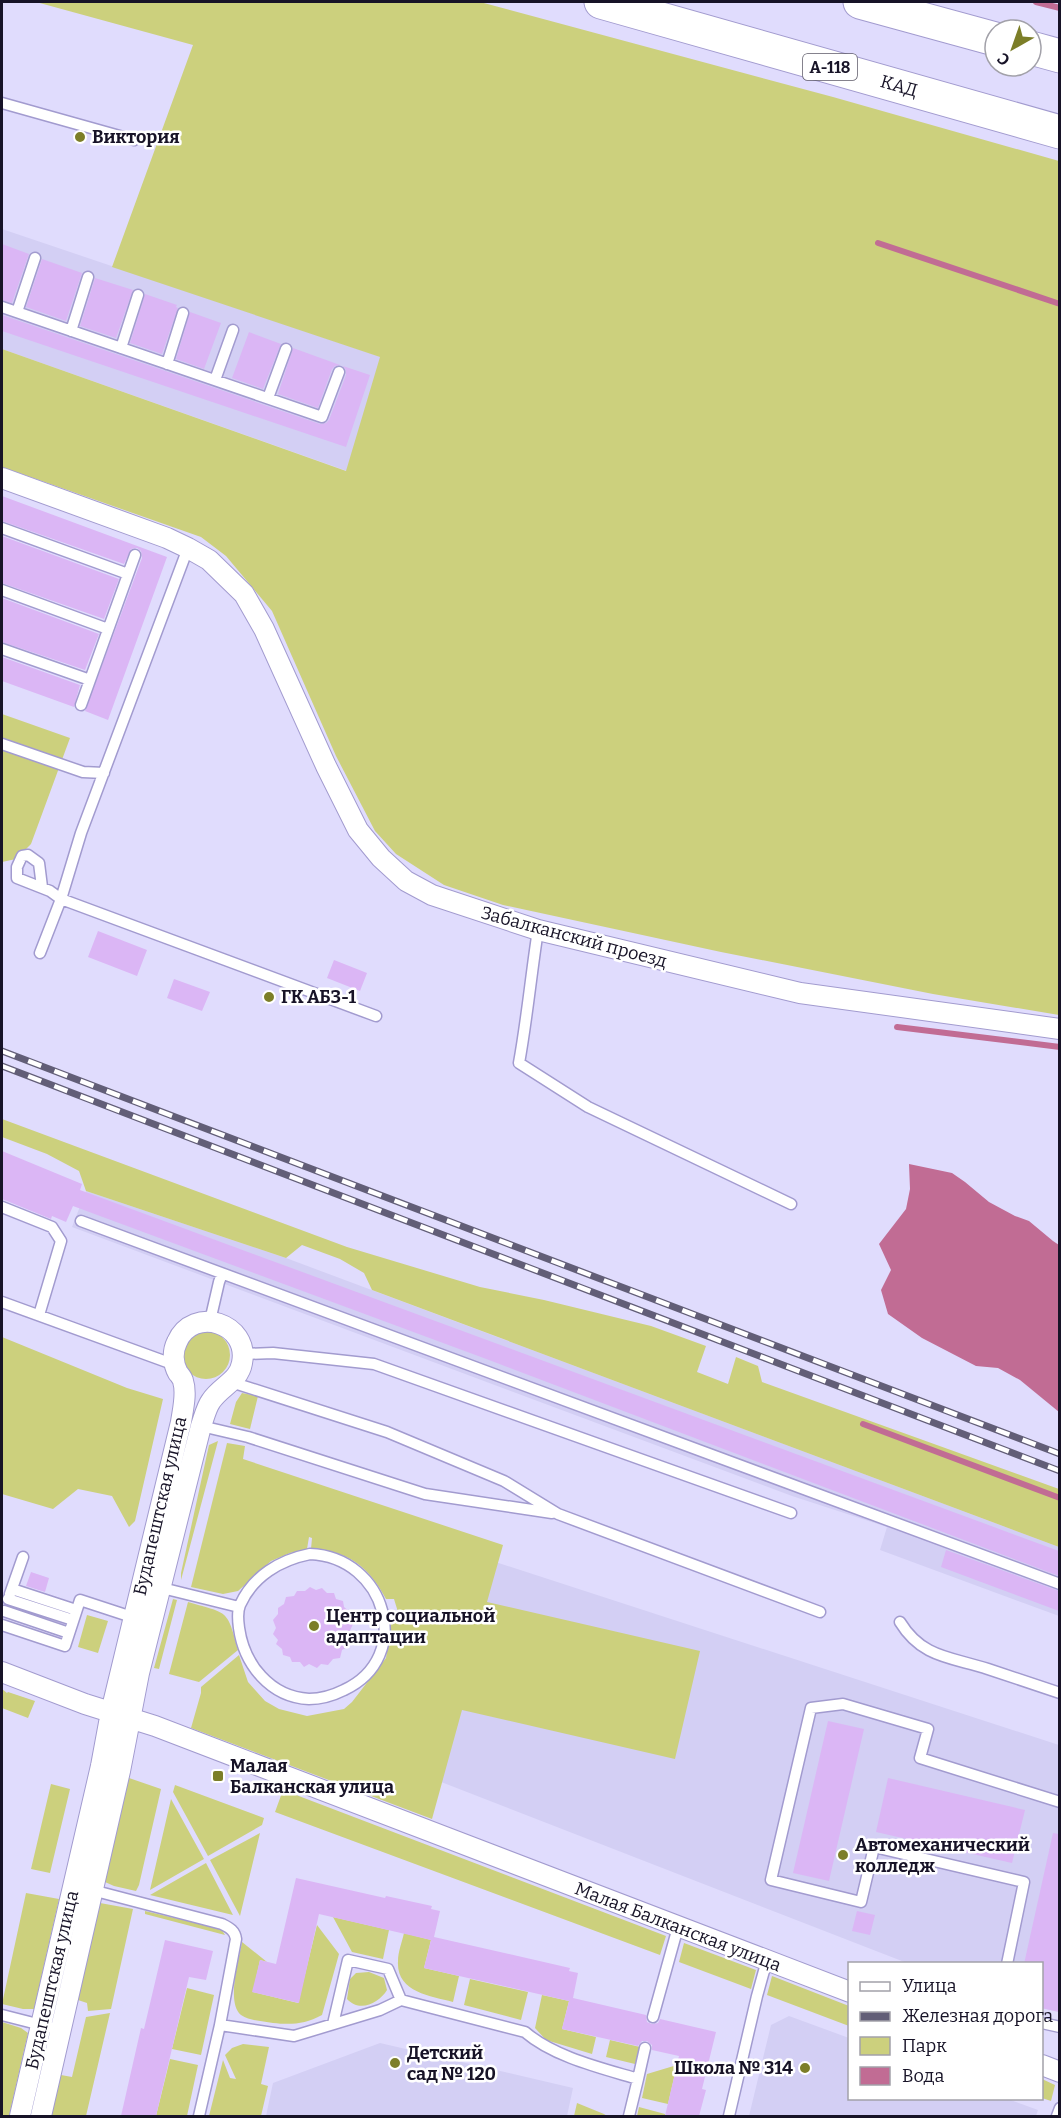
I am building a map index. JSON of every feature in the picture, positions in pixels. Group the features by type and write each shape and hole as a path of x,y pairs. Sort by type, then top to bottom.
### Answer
{"highway":[{"name":"КАД","path":"601,2 1059,132"},
{"path":"860,2 983,36"},
{"path":"1043,51 1059,56"}],"street":[{"name":"Забалканский проезд","path":"2,478 188,548 209,560 244,594 264,629 326,766 358,830 381,858 406,881 432,895 538,930 800,993 1059,1029"},
{"path":"210,1321 229,1328 237,1335 243,1354"},
{"name":"Будапештская улица","path":"151,1585 184,1398 183,1380 175,1365 176,1343 189,1327 199,1322 210,1321"},
{"name":"Будапештская улица","path":"20,2116 101,1766 111,1712 210,1401 238,1374 243,1354"},
{"name":"Будапештская улица","path":"41,2116 120,1771 130,1718 142,1620"},
{"name":"Малая Балканская улица","path":"2,1672 130,1718 848,1992"},
{"path":"1043,2066 1059,2072"}],"lane":[{"path":"2,103 134,140"},
{"path":"17,312 35,258"},
{"path":"71,331 88,277"},
{"path":"121,348 138,295"},
{"path":"2,307 322,417 339,372"},
{"path":"167,364 183,313"},
{"path":"215,380 233,330"},
{"path":"268,398 286,349"},
{"path":"2,528 128,574"},
{"path":"40,953 61,899 81,833 188,548"},
{"path":"81,705 135,555"},
{"path":"2,590 108,629"},
{"path":"2,649 90,680"},
{"path":"2,744 83,772 104,773"},
{"path":"42,887 61,899 376,1016"},
{"path":"538,930 519,1063 588,1107 791,1204"},
{"path":"2,1207 52,1227 61,1242 39,1315"},
{"path":"81,1221 1059,1584"},
{"path":"210,1321 222,1274"},
{"path":"2,1302 175,1365"},
{"path":"243,1354 273,1353 374,1364 791,1513"},
{"path":"231,1382 387,1432 504,1480 558,1514 820,1612"},
{"path":"201,1426 248,1437 426,1494 558,1514"},
{"path":"310,1554 331,1557 344,1562 364,1576 378,1598 385,1624 382,1649 370,1673 351,1687 321,1698 293,1696 274,1688 264,1680 248,1660 240,1633 239,1607 250,1590 272,1567 310,1554"},
{"path":"23,1557 3,1615 69,1633"},
{"path":"151,1585 239,1607"},
{"path":"10,1594 75,1615"},
{"path":"2,1625 65,1646 80,1600 142,1620"},
{"path":"900,1622 908,1636 924,1649 943,1658 984,1668 1059,1693"},
{"path":"1007,1962 1023,1882 874,1846 861,1902 771,1881 810,1708 843,1704 928,1729 920,1758 1059,1802"},
{"path":"73,1886 222,1924 235,1933 236,1939 220,2025 199,2116"},
{"path":"653,2017 678,1927"},
{"path":"333,2024 348,1960 388,1969 401,2000"},
{"path":"729,2116 757,1996 768,1960"},
{"path":"220,2025 294,2036 380,2010 401,2000 525,2032 538,2043 596,2067 638,2079"},
{"path":"2,2015 60,2030"},
{"path":"1043,2023 1059,2027"},
{"path":"629,2116 645,2048"},
{"path":"1058,2116 1059,2108"}],"shaded area":[{"path":"2,229 381,357 347,471 2,349"},
{"path":"86,1191 286,1258 1059,1547 1059,1616 880,1550 887,1527 792,1496 72,1227"},
{"name":"Автомеханический колледж","path":"431,1541 1059,1745 1059,2012 1043,2008 1043,1962 904,1962 382,1759"},
{"name":"Школа № 314","path":"789,2016 848,2038 848,2100 1011,2100 1038,2110 1036,2116 749,2116 771,2025"},
{"name":"Детский сад № 120","path":"380,2043 573,2088 567,2116 266,2116 273,2083"}],"green space":[{"path":"36,2 480,2 833,97 1059,161 1059,1015 933,994 721,952 503,905 444,885 396,854 375,831 336,756 272,611 226,556 201,537 2,467 2,349 346,471 380,357 112,267 193,45"},
{"path":"2,714 70,738 31,844 16,859 2,862"},
{"path":"2,1119 347,1247 480,1287 651,1326 706,1346 697,1372 728,1384 736,1357 758,1366 762,1382 1059,1489 1059,1547 372,1290 364,1273 340,1259 302,1245 286,1258 86,1191 79,1171 47,1154 2,1137"},
{"path":"206,1331 223,1338 230,1355 223,1372 206,1379 189,1372 182,1355 189,1338"},
{"path":"2,1337 127,1388 163,1399 135,1521 129,1527 112,1496 78,1489 53,1509 2,1494"},
{"path":"242,1393 258,1396 250,1429 230,1424 236,1402"},
{"path":"218,1441 181,1580 209,1445"},
{"path":"227,1443 245,1446 243,1459 503,1545 487,1602 700,1651 675,1759 462,1710 432,1819 191,1728 201,1687 239,1655 248,1682 265,1701 279,1709 307,1716 344,1709 386,1658 392,1615 398,1612 394,1599 386,1599 365,1570 347,1557 324,1550 311,1549 312,1538 309,1537 307,1549 271,1561 238,1591 223,1594 191,1587"},
{"path":"173,1599 177,1600 159,1669 154,1668"},
{"path":"188,1602 224,1615 231,1626 238,1650 199,1682 169,1674"},
{"path":"87,1615 108,1621 98,1653 78,1647"},
{"path":"2,1689 7,1693 35,1701 28,1718 2,1708"},
{"path":"129,1778 161,1789 136,1891 105,1882"},
{"path":"51,1784 70,1789 50,1873 31,1869"},
{"path":"175,1785 264,1818 262,1825 208,1856 173,1792"},
{"path":"283,1790 666,1936 660,1955 275,1812"},
{"path":"171,1799 204,1859 150,1890"},
{"path":"260,1833 240,1916 210,1860"},
{"path":"206,1863 233,1915 150,1895"},
{"path":"26,1893 59,1899 34,2009 2,2004"},
{"path":"100,1903 133,1909 111,2009 88,2011 87,2003 78,2000"},
{"path":"145,1911 217,1928 225,1935 145,1914"},
{"path":"333,1917 389,1930 383,1959 352,1952"},
{"path":"317,1925 339,1954 322,2015 304,2022 286,2024 256,2021 241,2015 234,2001 234,1991 242,1942 267,1962 260,1960 253,1992 298,2003"},
{"path":"404,1933 431,1940 424,1968 459,1976 453,2002 425,1995 408,1986 403,1980 398,1961"},
{"path":"684,1943 756,1970 751,1989 679,1962"},
{"path":"369,1972 384,1978 387,1990 384,1995 369,2005 352,2003 347,1999 350,1979 356,1973"},
{"path":"772,1976 848,2006 848,2026 767,1995"},
{"path":"470,1979 528,1992 521,2020 464,2005"},
{"path":"187,1988 214,1995 201,2055 172,2049"},
{"path":"542,1995 569,2001 562,2029 596,2037 592,2054 546,2040 535,2028"},
{"path":"110,2013 86,2116 51,2116 61,2075 72,2077 86,2017"},
{"path":"2,2022 21,2028 28,2033 9,2116 2,2116"},
{"path":"610,2040 640,2047 635,2064 606,2057"},
{"path":"243,2044 269,2047 261,2084 268,2086 261,2116 209,2116 223,2060 230,2078 236,2079 225,2055 232,2048"},
{"path":"170,2059 198,2065 187,2116 156,2116"},
{"path":"677,2065 668,2104 642,2098 647,2074"},
{"path":"1043,2079 1055,2085 1051,2101 1043,2098"},
{"path":"577,2103 604,2114 607,2116 574,2116"},
{"path":"639,2107 665,2114 665,2116 637,2116"}],"water":[{"path":"909,1164 952,1173 989,1202 1029,1221 1059,1245 1059,1412 1020,1380 998,1368 976,1366 922,1338 888,1314 881,1290 891,1270 879,1244 906,1209 910,1189"}],"building":[{"path":"2,244 29,254 12,303 2,300"},
{"path":"42,259 82,273 66,321 26,307"},
{"path":"95,278 133,290 116,338 80,326"},
{"path":"145,294 177,305 178,308 162,354 130,343"},
{"path":"190,312 221,323 204,369 176,359"},
{"path":"2,315 320,424 329,420 346,375 343,366 370,375 346,447 2,331"},
{"path":"249,332 281,344 263,389 232,378"},
{"path":"293,348 340,365 332,369 318,408 278,394"},
{"path":"2,496 167,557 108,720 85,711 142,558 141,551 137,548 131,549 124,564 2,521"},
{"path":"2,536 119,579 104,619 2,583"},
{"path":"2,598 99,634 85,670 2,642"},
{"path":"2,657 80,685 74,707 2,681"},
{"path":"98,931 147,950 137,976 88,957"},
{"path":"334,960 367,973 360,991 327,978"},
{"path":"174,979 210,992 202,1011 167,998"},
{"path":"2,1151 82,1184 80,1190 1059,1551 1059,1576 489,1360 73,1206 66,1222 52,1216 51,1219 2,1199"},
{"path":"946,1550 1059,1591 1059,1611 941,1567"},
{"path":"31,1572 49,1578 45,1592 26,1586"},
{"name":"Центр социальной адаптации","path":"310,1587 316,1590 322,1588 327,1593 334,1593 336,1599 343,1601 344,1607 350,1612 349,1618 353,1624 348,1635 348,1647 342,1650 340,1658 333,1659 328,1665 321,1664 317,1668 309,1664 304,1667 300,1662 292,1662 290,1657 283,1655 282,1649 276,1644 278,1640 273,1634 276,1628 273,1620 286,1597 294,1596 297,1591 305,1591"},
{"path":"828,1721 864,1729 829,1881 793,1873"},
{"path":"888,1778 1025,1810 1012,1863 876,1832"},
{"path":"1053,1833 1059,1834 1059,2012 1043,2008 1043,1962 1024,1962"},
{"path":"296,1878 432,1906 431,1909 440,1911 434,1937 570,1968 569,1971 578,1973 573,1998 646,2015 647,2022 652,2024 658,2023 660,2019 716,2032 702,2089 706,2090 699,2116 665,2116 679,2056 652,2050 652,2045 647,2041 642,2041 638,2046 562,2029 569,2001 424,1968 431,1940 319,1914 299,2003 252,1992 260,1960 276,1964"},
{"path":"857,1911 875,1915 870,1935 852,1931"},
{"path":"165,1940 213,1951 206,1980 189,1977 156,2116 121,2116 141,2028 144,2029"}],"waterway":[{"path":"1036,2 1060,8"},
{"path":"878,243 1060,304"},
{"path":"897,1027 1060,1047"},
{"path":"863,1424 1060,1498"}],"railway":[{"path":"2,1051 1060,1454"},
{"path":"2,1066 1060,1471"}],"place":[{"name":"Виктория","path":"80,137"},
{"name":"ГК АБЗ-1","path":"269,997"},
{"name":"Центр социальной адаптации","path":"314,1626"},
{"name":"Малая Балканская улица","path":"218,1776"},
{"name":"Автомеханический колледж","path":"843,1855"},
{"name":"Детский сад № 120","path":"395,2063"},
{"name":"Школа № 314","path":"805,2068"}]}
